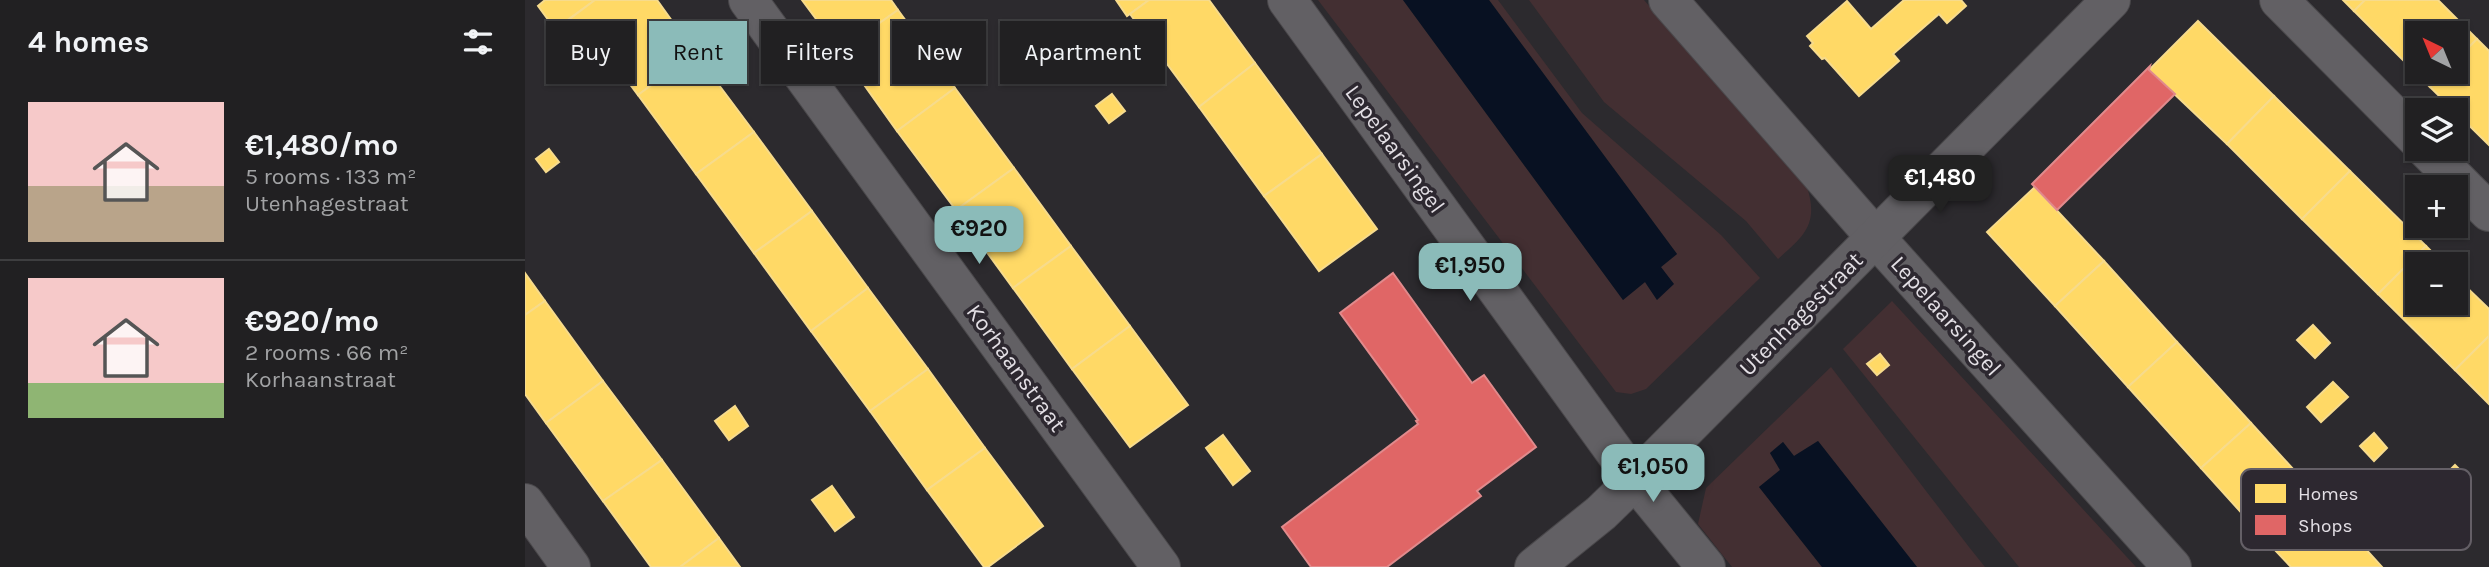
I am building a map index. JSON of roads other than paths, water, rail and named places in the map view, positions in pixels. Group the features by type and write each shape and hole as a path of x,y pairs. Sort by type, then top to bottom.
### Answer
{"street":[{"name":"Korhaanstraat","path":"748,0 1161,567"},
{"name":"Lepelaarsingel","path":"1287,0 1635,480 1706,567"},
{"name":"Lepelaarsingel","path":"1668,0 1876,238 2172,567"},
{"name":"Utenhagestraat","path":"1534,567 1601,513 1635,480 2111,0"},
{"path":"2279,0 2405,127"},
{"path":"2438,161 2489,212"},
{"path":"525,503 571,567"}],"water":[{"path":"1403,0 1489,0 1677,254 1661,267 1674,284 1657,300 1645,282 1623,300"},
{"path":"1818,441 1917,567 1822,567 1759,487 1780,470 1770,453 1783,442 1794,456"}]}
